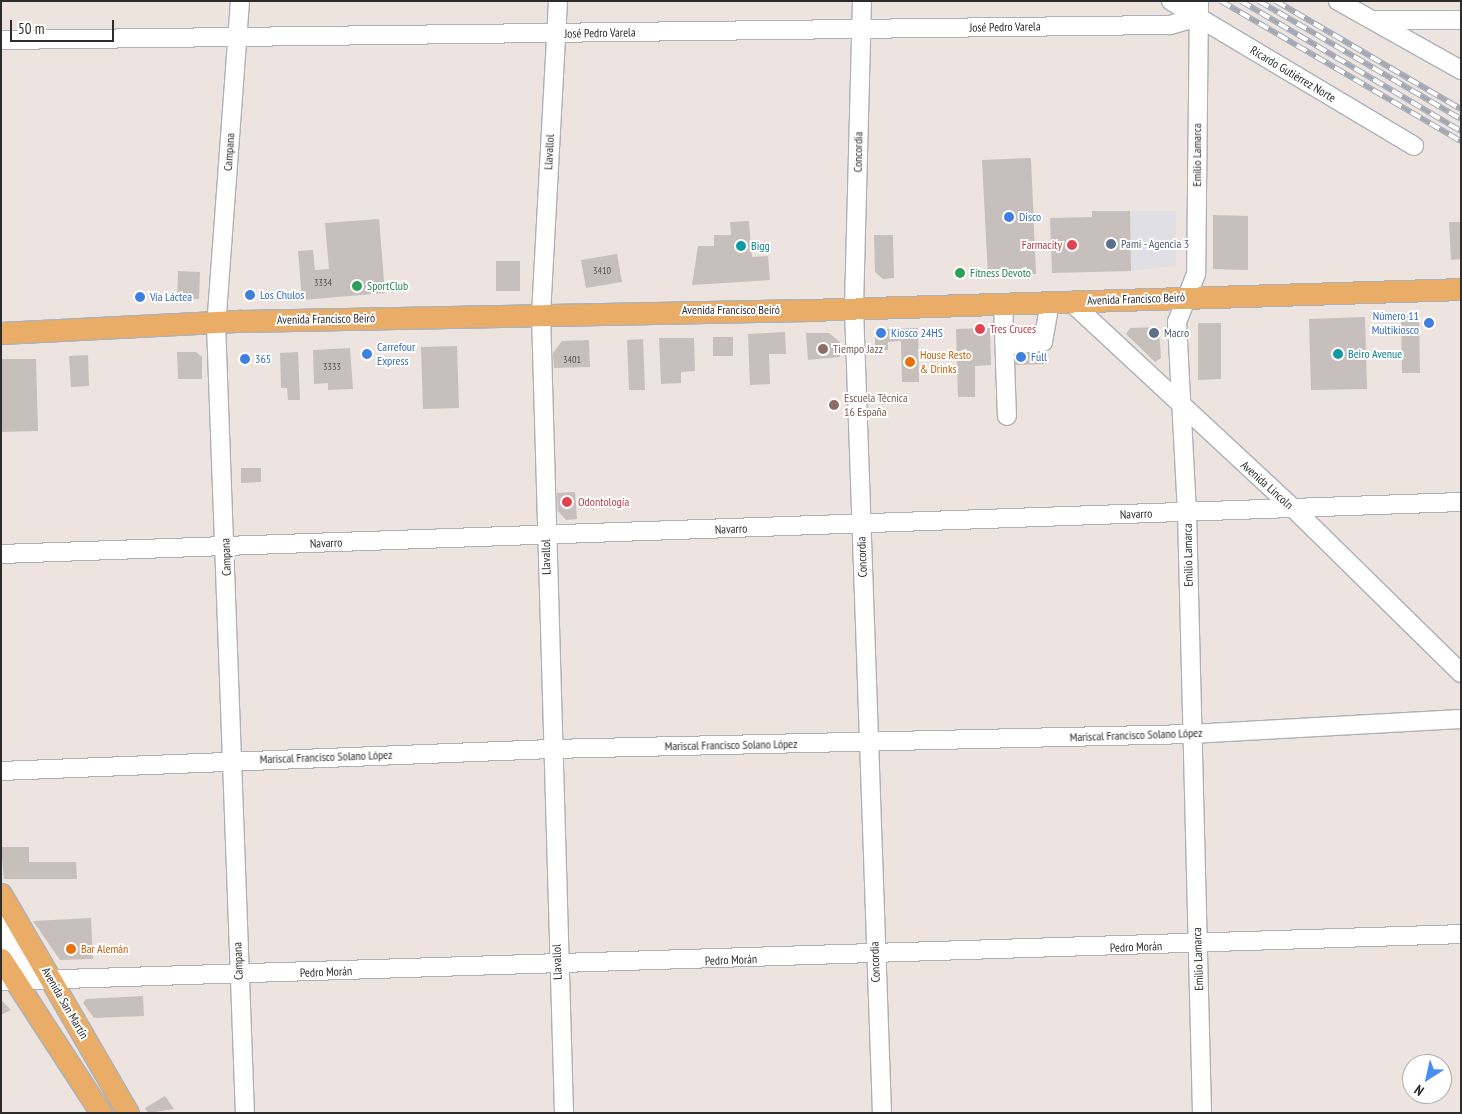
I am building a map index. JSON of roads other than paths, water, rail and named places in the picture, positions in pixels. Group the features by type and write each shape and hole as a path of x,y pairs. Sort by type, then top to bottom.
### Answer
{"main road":[{"name":"Avenida Francisco Beiró","path":"1,333 540,314 854,308 1461,288"},
{"name":"Avenida San Martín","path":"1,894 27,979 101,1113"},
{"name":"Avenida San Martín","path":"1,959 27,979 126,1113"}],"street":[{"name":"Campana","path":"240,1 216,324 226,547 231,761 245,1113"},
{"name":"Llavallol","path":"558,1 540,314 557,966 564,1113"},
{"name":"Concordia","path":"862,1 854,308 875,955 882,1113"},
{"name":"Ricardo Gutiérrez Norte","path":"1171,1 1199,9 1414,146"},
{"path":"1338,1 1461,70"},
{"name":"José Pedro Varela","path":"1,40 1170,25 1199,9"},
{"name":"Emilio Lamarca","path":"1199,9 1196,274 1177,322 1187,512 1191,734 1202,1113"},
{"path":"1373,20 1461,20"},
{"path":"1005,344 1043,342 1060,301"},
{"name":"Avenida Lincoln","path":"1060,301 1294,509 1461,673"},
{"path":"1004,303 1007,416"},
{"name":"Navarro","path":"1,554 1461,502"},
{"name":"Mariscal Francisco Solano López","path":"1,771 551,749 1191,734 1461,719"},
{"path":"1,922 27,979"},
{"name":"Pedro Morán","path":"27,979 557,966 1197,945 1461,934"},
{"path":"1,943 27,979"}],"railway":[{"path":"1221,1 1461,141"},
{"path":"1241,1 1461,131"},
{"path":"1259,1 1461,119"},
{"path":"1276,1 1461,109"}],"place":[{"name":"Disco","path":"1009,217"},
{"name":"Pami - Agencia 3","path":"1111,244"},
{"name":"Farmacity","path":"1072,245"},
{"name":"Bigg","path":"741,246"},
{"name":"Fitness Devoto","path":"960,273"},
{"name":"SportClub","path":"357,286"},
{"name":"Los Chulos","path":"250,295"},
{"name":"Vía Láctea","path":"140,297"},
{"name":"Número 11 Multikiosco","path":"1429,323"},
{"name":"Tres Cruces","path":"980,329"},
{"name":"Kiosco 24HS","path":"881,333"},
{"name":"Macro","path":"1154,333"},
{"name":"Tiempo Jazz","path":"823,349"},
{"name":"Carrefour Express","path":"367,354"},
{"name":"Beiro Avenue","path":"1338,354"},
{"name":"Full","path":"1021,357"},
{"name":"365","path":"245,359"},
{"name":"House Resto & Drinks","path":"910,362"},
{"name":"Escuela Técnica 16 España","path":"834,405"},
{"name":"Odontología","path":"567,502"},
{"name":"Bar Alemán","path":"71,949"}]}
